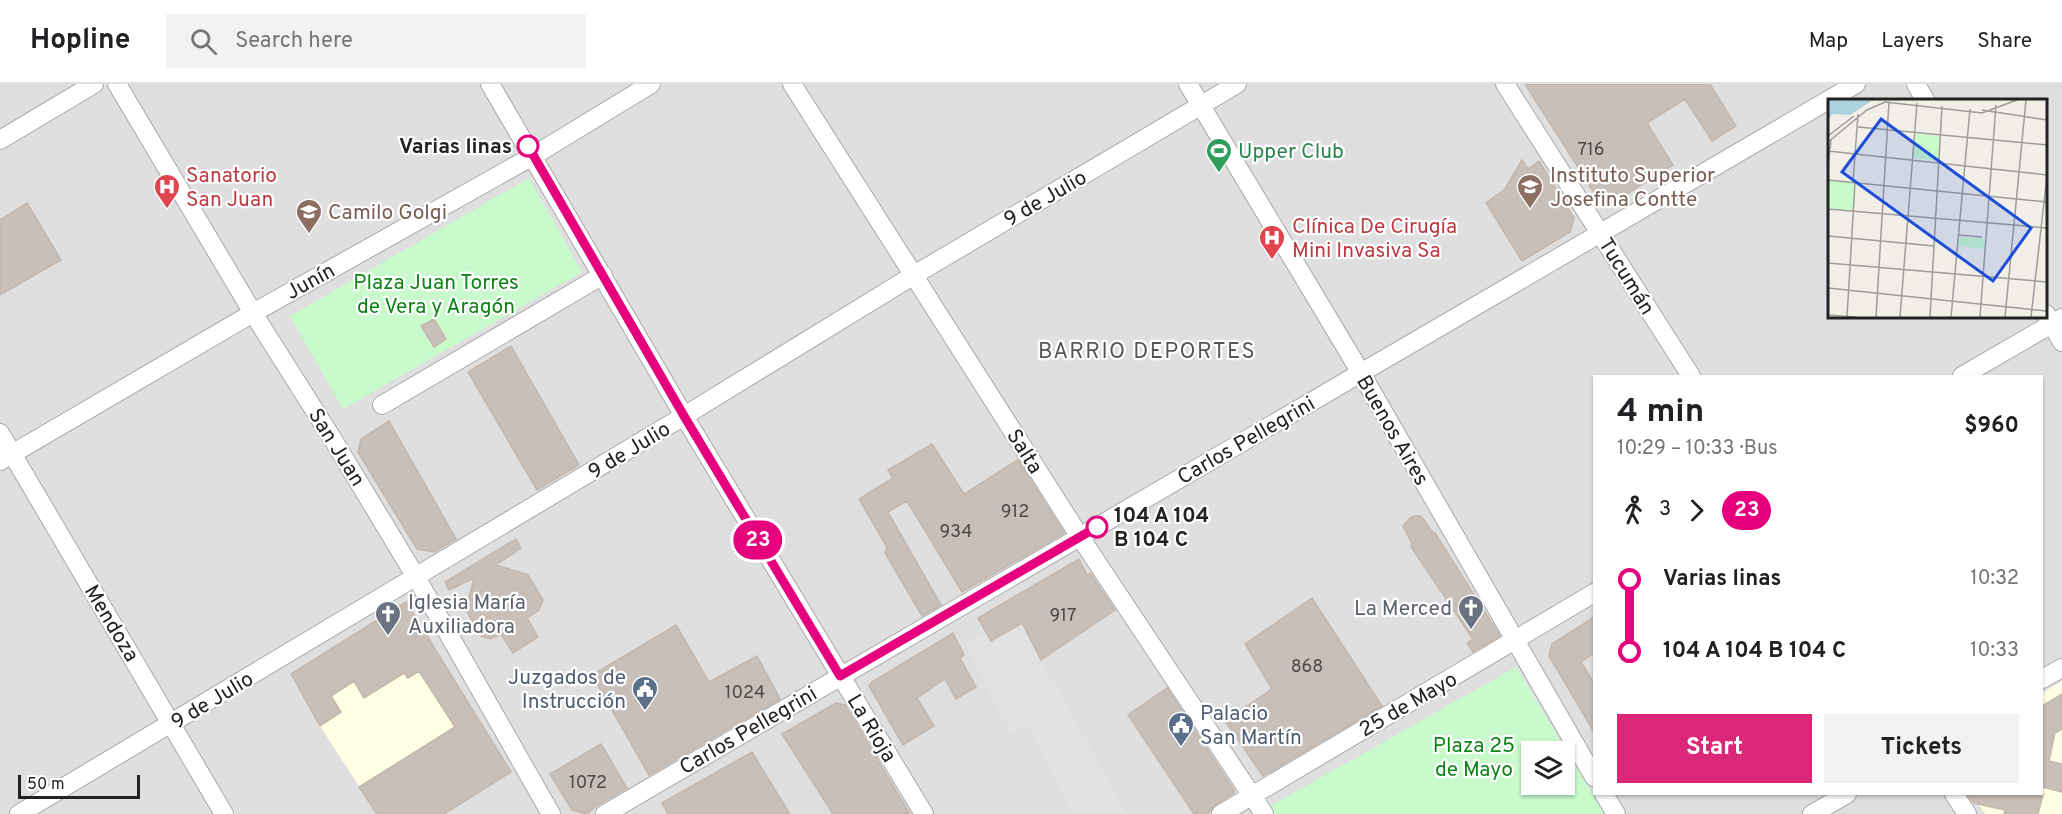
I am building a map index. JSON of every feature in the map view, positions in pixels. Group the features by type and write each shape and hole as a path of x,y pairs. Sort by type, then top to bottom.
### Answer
{"street":[{"path":"0,140 94,84"},
{"name":"San Juan","path":"117,84 253,314 332,438 416,577 551,814"},
{"name":"La Rioja","path":"490,84 684,416 924,814"},
{"name":"Junín","path":"6,457 533,156 651,84"},
{"name":"Salta","path":"792,84 1080,537 1264,814"},
{"name":"Buenos Aires","path":"1188,84 1360,373 1593,775"},
{"name":"9 de Julio","path":"19,814 684,416 914,275 1237,84"},
{"name":"Tucumán","path":"1505,84 1690,375"},
{"name":"Carlos Pellegrini","path":"1830,99 1856,84"},
{"path":"1916,84 1924,99"},
{"name":"Carlos Pellegrini","path":"605,814 1828,100"},
{"path":"382,405 603,275"},
{"path":"1964,375 2053,319 2062,342"},
{"name":"Mendoza","path":"0,433 6,457 172,724 224,814"},
{"name":"25 de Mayo","path":"1221,814 1593,594"},
{"path":"2043,678 2062,668"},
{"path":"1605,795 1616,814"},
{"path":"1812,814 1845,795"},
{"path":"1955,795 1967,814"}],"shaded area":[{"path":"0,84 2062,84 2062,814 0,814"},
{"path":"1022,623 1126,814 1072,814 1028,725 1011,734 965,644 986,632 991,641"},
{"path":"427,636 511,772 444,814 377,814 320,726 291,674 348,638 368,672"},
{"path":"2062,681 2062,814 1985,814 1973,795 2043,795 2043,692"}],"green space":[{"name":"Plaza Juan Torres de Vera y Aragón","path":"529,178 582,272 343,409 290,316"},
{"name":"Plaza 25 de Mayo","path":"1516,667 1561,741 1521,741 1521,795 1575,795 1575,764 1605,814 1271,814 1267,808"}],"building":[{"path":"1525,84 1710,84 1736,126 1712,141 1685,99 1647,123 1673,165 1608,206 1602,205"},
{"name":"Instituto Superior Josefina Contte","path":"1522,160 1528,169 1539,161 1574,218 1570,232 1522,261 1486,203 1505,189"},
{"path":"27,203 61,260 0,295 0,220"},
{"path":"434,319 446,339 434,347 421,326"},
{"path":"511,346 579,465 537,490 468,372"},
{"path":"389,421 456,539 434,552 417,549 358,452 361,439"},
{"path":"932,444 964,494 1018,460 1064,533 962,592 907,501 888,512 941,605 922,616 885,553 887,547 859,499 893,478 888,470"},
{"path":"1415,516 1420,516 1435,533 1500,636 1473,652 1467,643 1473,639 1411,547 1412,544 1403,526"},
{"path":"516,539 521,548 496,565 528,575 543,600 539,610 527,618 538,637 513,653 501,634 491,639 481,636 466,610 474,578 449,590 445,582"},
{"path":"1079,559 1087,575 1090,573 1115,610 1041,660 1022,623 991,641 978,618"},
{"path":"1312,598 1382,706 1263,776 1225,721 1272,689 1245,644"},
{"path":"406,602 511,772 444,814 377,814 359,787 455,727 419,671 408,678 404,673 364,698 354,681 331,696 341,712 320,726 291,674"},
{"path":"1593,618 1593,654 1581,662 1593,681 1593,730 1549,656 1552,644"},
{"path":"676,625 709,682 757,656 780,699 649,775 592,675"},
{"path":"953,633 964,655 960,658 976,687 956,699 945,679 917,698 934,726 903,745 869,686"},
{"name":"Palacio San Martín","path":"1167,688 1234,790 1234,793 1215,805 1208,814 1194,814 1128,715"},
{"path":"2062,694 2062,729 2055,733 2049,761 2062,764 2062,792 2043,787 2043,705"},
{"path":"836,703 845,705 910,814 833,814 782,734"},
{"path":"601,744 627,788 599,804 587,814 572,810 550,774"},
{"path":"752,752 790,814 668,814 662,803"},
{"path":"1968,795 2043,795 2038,814 2004,814 2005,810 1974,803"}],"bus line":[{"name":"23","path":"528,146 684,416 840,676 1097,527"}],"place":[{"name":"Varias linas","path":"528,146"},
{"name":"Upper Club","path":"1219,174"},
{"name":"Sanatorio San Juan","path":"167,210"},
{"name":"Instituto Superior Josefina Contte","path":"1530,210"},
{"name":"Camilo Golgi","path":"309,235"},
{"name":"Clínica De Cirugía Mini Invasiva Sa","path":"1272,261"},
{"name":"104 A 104 B 104 C","path":"1097,527"},
{"name":"La Merced","path":"1471,631"},
{"name":"Iglesia María Auxiliadora","path":"388,637"},
{"name":"Juzgados de Instrucción","path":"645,712"},
{"name":"Palacio San Martín","path":"1181,748"}],"district":[{"name":"BARRIO DEPORTES","path":"1147,350"}]}
